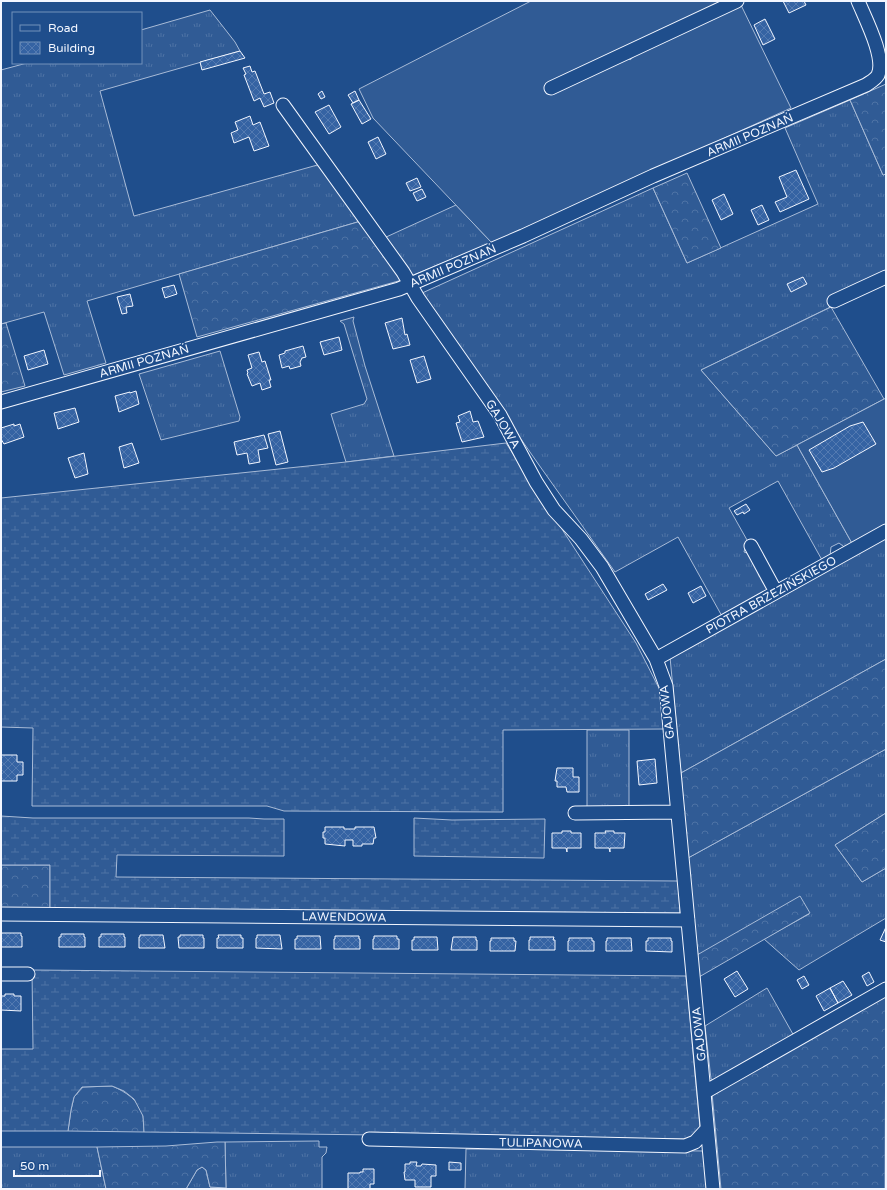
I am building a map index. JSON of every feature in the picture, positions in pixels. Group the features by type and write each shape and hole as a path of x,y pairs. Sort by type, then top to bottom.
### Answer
{"street":[{"path":"551,88 738,1"},
{"path":"858,1 879,56 883,72"},
{"name":"ARMII POZNAŃ","path":"1,402 410,285 523,236 653,176 866,85 883,72"},
{"name":"GAJOWA","path":"283,104 403,272 418,298 500,415 536,482 554,510 581,539 602,567 656,659 666,686 713,1189"},
{"path":"834,301 886,277"},
{"name":"PIOTRA BRZEZIŃSKIEGO","path":"656,659 886,531"},
{"path":"751,546 776,592"},
{"path":"575,813 678,812"},
{"name":"LAWENDOWA","path":"1,914 688,920"},
{"path":"1,974 28,974"},
{"path":"705,1092 886,989"},
{"name":"TULIPANOWA","path":"368,1139 684,1146 694,1142 707,1129"}],"green space":[{"path":"210,10 235,42 240,51 100,91 134,216 321,164 361,221 87,301 106,363 64,375 44,312 1,324 1,70 23,64 142,64 142,30"},
{"path":"886,84 886,174 883,175 850,100"},
{"path":"850,100 883,175 886,174 886,280 701,370 776,456 797,445 853,545 847,549 839,543 831,547 830,556 822,560 778,481 729,508 747,540 744,552 750,554 771,591 723,618 678,537 615,572 420,294 653,188 687,263 818,204 785,128"},
{"path":"687,173 721,248 687,263 653,188"},
{"path":"456,205 492,243 411,276 384,238"},
{"path":"361,221 402,280 197,337 179,274"},
{"path":"831,307 884,399 776,456 701,370"},
{"path":"354,317 353,321 365,366 394,456 346,462 331,414 364,404 367,399 344,324 340,321"},
{"path":"6,323 25,386 1,392 1,324"},
{"path":"220,351 240,417 239,421 161,440 139,374"},
{"path":"506,443 636,643 663,696 666,729 503,730 503,812 284,811 267,806 32,806 33,728 1,727 1,498 346,462"},
{"path":"886,537 886,659 681,773 670,657"},
{"path":"886,659 886,749 688,858 681,773"},
{"path":"587,730 629,730 629,806 587,807"},
{"path":"886,749 886,813 835,845 862,882 886,868 886,918 799,970 764,939 809,914 697,955 688,858"},
{"path":"886,813 886,868 862,882 835,845"},
{"path":"1,816 33,818 284,819 284,856 117,855 116,877 678,881 680,913 50,909 50,865 1,865"},
{"path":"414,818 452,820 545,819 544,858 414,856"},
{"path":"1,865 50,865 50,909 1,909"},
{"path":"800,896 810,913 699,977 697,955"},
{"path":"32,970 686,976 700,1128 692,1137 686,1139 144,1132 143,1116 134,1099 124,1091 112,1086 82,1087 74,1097 68,1131 1,1131 1,1049 33,1049"},
{"path":"767,988 794,1036 716,1081 711,1079 705,1026"},
{"path":"886,993 885,1189 721,1189 712,1093"},
{"path":"112,1086 127,1094 138,1105 143,1116 144,1132 68,1131 74,1097 83,1087"},
{"path":"319,1141 319,1147 327,1147 326,1153 322,1157 322,1189 186,1189 197,1170 202,1167 206,1170 210,1187 226,1188 225,1142"},
{"path":"225,1142 226,1188 210,1187 206,1170 202,1167 197,1170 186,1189 106,1189 97,1147 166,1146"},
{"path":"1,1147 97,1147 106,1189 1,1189"},
{"path":"466,1149 705,1151 709,1189 465,1189"}],"shaded area":[{"path":"531,1 729,1 627,55 630,60 643,48 740,3 791,108 492,243 373,118 359,89"},
{"path":"886,398 886,526 853,545 797,445"}],"building":[{"path":"783,1 804,1 806,5 789,13"},
{"path":"765,19 775,39 763,45 754,25"},
{"path":"240,51 245,58 202,70 200,62"},
{"path":"250,66 252,72 255,71 264,94 270,92 274,103 264,107 260,98 254,101 244,75 246,74 243,68"},
{"path":"322,91 325,97 321,99 318,94"},
{"path":"355,91 359,100 353,103 348,95"},
{"path":"359,100 371,119 362,124 351,104"},
{"path":"329,105 341,127 329,134 315,112"},
{"path":"250,116 253,125 260,122 269,146 254,151 249,137 234,143 231,133 238,130 235,122"},
{"path":"378,137 386,154 376,159 368,142"},
{"path":"796,170 809,199 780,212 775,202 787,197 779,177"},
{"path":"417,178 421,187 410,191 406,183"},
{"path":"422,189 426,197 417,201 413,193"},
{"path":"724,194 733,214 721,220 712,200"},
{"path":"762,205 769,220 758,225 751,210"},
{"path":"803,277 807,284 791,292 787,284"},
{"path":"174,285 177,294 165,298 162,288"},
{"path":"130,294 133,306 126,307 127,313 122,314 117,297"},
{"path":"402,318 405,335 407,334 410,345 393,349 385,323"},
{"path":"339,337 342,350 324,355 320,342"},
{"path":"303,346 306,357 302,358 300,362 301,366 290,369 289,366 282,368 279,355 285,353 285,351"},
{"path":"44,350 48,364 28,370 24,356"},
{"path":"259,352 262,362 265,361 271,380 269,380 271,387 262,390 260,383 252,386 247,374 247,370 252,368 248,355"},
{"path":"424,356 431,379 417,383 410,360"},
{"path":"136,391 139,404 119,412 115,396"},
{"path":"75,408 79,422 58,429 54,413"},
{"path":"470,411 473,422 478,421 484,437 462,442 456,423 460,422 458,416"},
{"path":"863,422 876,444 834,468 822,472 809,450 850,426"},
{"path":"14,424 14,426 20,424 24,437 4,444 1,439 1,428"},
{"path":"280,431 288,462 276,465 268,434"},
{"path":"264,435 268,448 258,450 260,462 249,464 247,453 237,455 234,442"},
{"path":"132,443 139,463 124,468 119,447"},
{"path":"84,453 88,474 75,478 68,458"},
{"path":"746,504 750,510 744,514 743,512 737,515 734,511"},
{"path":"663,584 667,590 648,600 645,594"},
{"path":"701,586 706,596 693,603 688,593"},
{"path":"1,755 17,755 17,762 23,762 23,775 17,775 17,781 1,781"},
{"path":"655,759 657,783 639,785 637,761"},
{"path":"557,768 573,768 573,777 579,777 579,792 567,792 566,787 557,787 557,781 555,781"},
{"path":"325,827 344,827 344,829 355,829 355,827 374,827 376,838 374,838 373,844 362,844 362,846 353,846 353,840 345,840 345,846 325,844 323,832 325,832"},
{"path":"562,831 581,833 581,848 567,848 567,852 566,848 552,848 552,833 562,833"},
{"path":"605,831 625,833 624,848 610,848 610,852 609,848 595,848 595,833 606,833"},
{"path":"886,927 886,942 880,940"},
{"path":"1,933 21,933 22,947 1,947"},
{"path":"61,934 84,934 85,947 59,947 59,937 61,937"},
{"path":"101,934 124,934 125,947 99,947 99,937 101,937"},
{"path":"140,935 163,935 165,948 139,948"},
{"path":"180,935 203,935 204,948 179,948 178,937 180,937"},
{"path":"218,935 241,935 241,938 243,938 243,948 217,948 217,938 219,938"},
{"path":"257,935 280,935 282,949 256,948"},
{"path":"297,936 320,936 321,949 295,949 295,939 297,939"},
{"path":"335,936 359,936 360,949 334,949"},
{"path":"374,936 397,936 397,939 399,939 399,949 373,949"},
{"path":"414,937 437,937 438,950 412,950 412,940 414,940"},
{"path":"453,937 476,937 477,950 451,950"},
{"path":"530,937 554,937 553,940 555,940 555,950 529,950"},
{"path":"491,938 514,938 514,941 516,941 515,951 490,951"},
{"path":"569,938 592,938 592,941 594,941 594,951 568,951"},
{"path":"607,938 631,938 632,951 606,951"},
{"path":"648,938 671,938 672,952 646,951 646,941 648,941"},
{"path":"737,971 748,989 735,997 724,979"},
{"path":"869,972 874,982 867,986 862,976"},
{"path":"804,976 809,985 802,989 797,980"},
{"path":"843,981 852,995 838,1003 830,988"},
{"path":"830,988 838,1003 824,1011 816,996"},
{"path":"5,994 21,996 21,1011 1,1010 1,996 5,996"},
{"path":"410,1162 417,1162 416,1166 421,1166 422,1164 436,1165 436,1176 431,1176 431,1187 415,1187 415,1180 405,1180 405,1164 410,1164"},
{"path":"449,1162 461,1163 461,1170 449,1170"},
{"path":"363,1169 374,1169 374,1184 370,1184 370,1189 348,1189 348,1173 360,1173 363,1172"}]}
